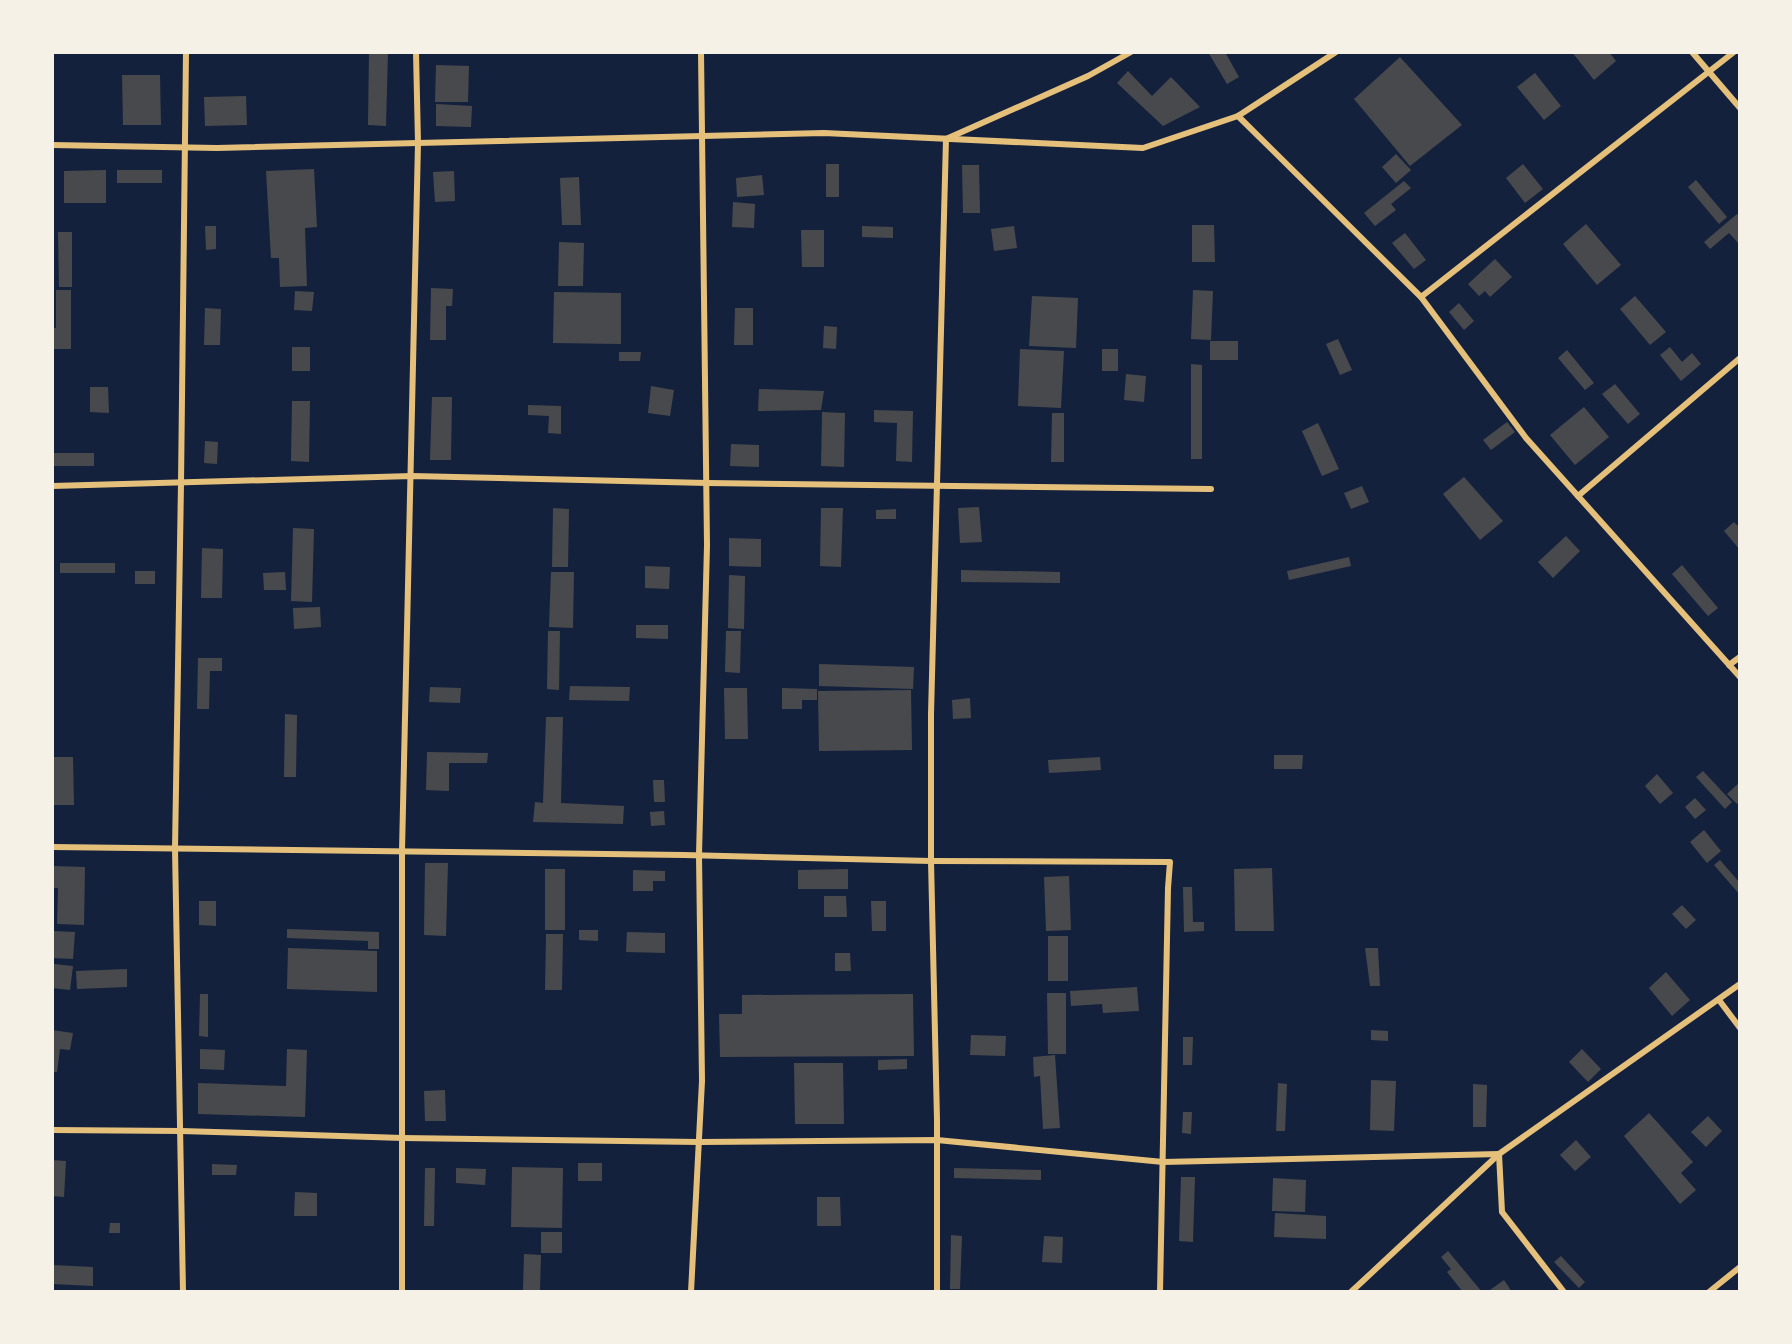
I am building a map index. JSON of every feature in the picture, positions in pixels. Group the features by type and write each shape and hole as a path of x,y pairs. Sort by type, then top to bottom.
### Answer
{"street":[{"path":"183,1292 175,849 182,484 186,52"},
{"path":"402,1292 402,851 418,143 416,52"},
{"path":"691,1292 702,1081 699,855 707,545 701,52"},
{"path":"946,139 1088,76 1131,52"},
{"path":"52,145 186,147 824,134 1143,148 1238,116 1336,52"},
{"path":"1692,52 1740,108"},
{"path":"1421,297 1734,52"},
{"path":"1238,116 1421,297 1526,438 1740,677"},
{"path":"937,1292 931,714 946,139"},
{"path":"1578,496 1740,358"},
{"path":"52,486 412,476 706,483 1211,489"},
{"path":"1729,665 1740,657"},
{"path":"52,847 699,855 931,861 1170,862 1160,1292"},
{"path":"1351,1292 1499,1154 1740,984"},
{"path":"1719,1000 1740,1028"},
{"path":"52,1130 699,1142 937,1140 1163,1162 1499,1154"},
{"path":"1499,1154 1502,1212 1564,1292"},
{"path":"1709,1292 1740,1267"}],"building":[{"path":"369,52 388,52 386,126 368,125"},
{"path":"1208,52 1225,52 1239,77 1227,84"},
{"path":"1572,52 1609,52 1616,61 1594,80"},
{"path":"1400,57 1462,125 1410,166 1354,99"},
{"path":"436,65 469,66 468,102 435,102"},
{"path":"1128,71 1152,96 1171,77 1200,107 1163,126 1117,83"},
{"path":"1535,73 1561,106 1544,120 1517,87"},
{"path":"122,75 160,75 161,125 123,125"},
{"path":"246,96 247,125 205,126 204,97"},
{"path":"436,104 472,106 471,127 436,126"},
{"path":"1396,154 1411,170 1396,183 1382,167"},
{"path":"826,164 839,164 839,197 826,197"},
{"path":"1523,164 1543,189 1525,203 1506,178"},
{"path":"962,165 979,165 980,213 963,213"},
{"path":"314,169 317,227 305,228 307,286 280,287 279,258 271,258 266,171"},
{"path":"106,170 106,203 64,203 64,171"},
{"path":"117,170 162,170 162,183 117,183"},
{"path":"454,171 455,201 435,202 433,172"},
{"path":"762,175 764,195 737,197 736,178"},
{"path":"579,177 581,225 562,225 560,178"},
{"path":"1696,180 1727,217 1719,224 1688,187"},
{"path":"1404,181 1411,188 1391,204 1396,210 1375,226 1364,213"},
{"path":"733,202 755,204 754,228 732,227"},
{"path":"1737,214 1740,217 1740,245 1729,233 1710,249 1704,242"},
{"path":"1586,224 1621,265 1597,285 1563,244"},
{"path":"1192,225 1214,225 1215,262 1192,262"},
{"path":"205,226 216,226 216,249 206,250"},
{"path":"862,226 893,227 893,238 862,237"},
{"path":"1014,226 1017,248 994,251 991,229"},
{"path":"801,230 824,230 824,267 802,267"},
{"path":"58,232 72,232 72,287 59,287"},
{"path":"1405,233 1426,260 1414,269 1392,243"},
{"path":"559,242 584,243 583,286 558,286"},
{"path":"1495,259 1512,277 1490,297 1485,291 1479,296 1468,284"},
{"path":"431,288 453,289 452,306 446,306 446,340 430,340"},
{"path":"56,290 71,290 71,349 52,349 52,328 56,328"},
{"path":"1193,290 1213,291 1211,340 1191,339"},
{"path":"295,291 314,292 312,311 294,310"},
{"path":"554,292 621,293 621,344 553,343"},
{"path":"1032,296 1078,298 1076,348 1029,346"},
{"path":"1635,296 1666,332 1650,345 1620,309"},
{"path":"1459,303 1474,321 1464,330 1449,312"},
{"path":"205,308 221,309 220,345 204,345"},
{"path":"735,308 753,308 753,345 734,345"},
{"path":"824,326 837,327 836,349 823,348"},
{"path":"1338,339 1352,370 1340,375 1326,344"},
{"path":"1210,341 1238,341 1238,360 1210,360"},
{"path":"292,347 310,347 310,371 292,371"},
{"path":"1670,347 1682,362 1692,353 1701,364 1681,381 1660,355"},
{"path":"1020,349 1064,351 1061,408 1018,406"},
{"path":"1102,349 1118,349 1118,371 1102,371"},
{"path":"1567,350 1594,383 1585,390 1558,358"},
{"path":"619,352 641,352 640,361 619,361"},
{"path":"1191,364 1202,365 1202,459 1191,459"},
{"path":"1126,374 1146,376 1144,402 1124,400"},
{"path":"1615,384 1640,414 1628,424 1602,394"},
{"path":"651,386 674,390 670,416 648,413"},
{"path":"90,387 108,387 109,413 90,412"},
{"path":"759,389 824,391 821,410 758,411"},
{"path":"432,397 452,397 451,460 430,460"},
{"path":"292,401 310,401 309,462 291,461"},
{"path":"528,405 561,406 561,434 548,433 549,416 528,415"},
{"path":"1584,407 1609,437 1575,465 1550,435"},
{"path":"874,410 913,411 912,462 896,461 897,423 874,422"},
{"path":"822,412 845,413 844,467 821,466"},
{"path":"1052,413 1064,413 1064,462 1051,462"},
{"path":"1507,422 1515,432 1491,450 1483,440"},
{"path":"1318,423 1339,469 1322,476 1302,431"},
{"path":"205,441 218,442 217,464 204,463"},
{"path":"731,444 759,445 759,467 730,466"},
{"path":"52,453 94,453 94,466 52,466"},
{"path":"1464,477 1503,521 1480,540 1443,494"},
{"path":"1362,486 1369,502 1351,509 1344,493"},
{"path":"979,507 982,542 960,543 958,508"},
{"path":"553,508 569,509 568,567 552,567"},
{"path":"821,508 843,508 841,567 820,566"},
{"path":"896,509 896,519 876,519 876,510"},
{"path":"1734,522 1740,528 1740,550 1724,531"},
{"path":"293,528 314,529 312,602 291,601"},
{"path":"1566,536 1580,551 1553,578 1538,562"},
{"path":"729,538 761,539 761,567 729,566"},
{"path":"202,548 223,549 222,598 201,598"},
{"path":"1349,557 1351,566 1289,580 1287,571"},
{"path":"60,563 115,563 115,573 60,573"},
{"path":"1682,565 1718,608 1708,616 1672,574"},
{"path":"645,566 670,567 669,589 645,588"},
{"path":"961,570 1060,572 1060,583 961,582"},
{"path":"135,571 155,571 155,584 135,584"},
{"path":"285,572 286,590 264,590 263,573"},
{"path":"551,572 574,572 573,628 549,627"},
{"path":"729,575 745,576 744,629 728,628"},
{"path":"320,607 321,627 294,629 293,608"},
{"path":"636,625 668,625 668,639 636,638"},
{"path":"548,631 560,631 559,690 547,689"},
{"path":"726,631 741,631 740,673 725,672"},
{"path":"198,658 222,658 222,671 210,671 209,709 197,709"},
{"path":"819,664 914,667 913,689 819,686"},
{"path":"570,686 630,687 629,701 569,700"},
{"path":"430,687 461,688 460,703 429,702"},
{"path":"724,688 747,688 748,739 725,739"},
{"path":"782,688 817,689 817,700 802,700 802,709 782,709"},
{"path":"911,690 912,750 819,751 818,691"},
{"path":"970,698 971,718 953,719 952,700"},
{"path":"285,714 297,715 296,777 284,777"},
{"path":"546,717 563,717 561,803 624,806 623,824 533,822 535,802 543,803"},
{"path":"427,752 488,753 487,763 449,763 449,791 426,790"},
{"path":"1274,755 1303,755 1302,769 1274,769"},
{"path":"52,757 73,757 74,805 53,805"},
{"path":"1100,757 1101,770 1049,773 1048,760"},
{"path":"1703,771 1732,802 1725,809 1696,777"},
{"path":"1657,774 1673,793 1660,804 1645,786"},
{"path":"653,780 664,780 665,802 654,802"},
{"path":"1740,782 1740,801 1737,804 1727,794"},
{"path":"1695,798 1706,810 1695,819 1685,807"},
{"path":"664,811 665,825 651,826 650,812"},
{"path":"1704,830 1721,851 1707,863 1690,842"},
{"path":"1720,860 1740,883 1740,895 1714,865"},
{"path":"425,863 448,863 446,936 424,935"},
{"path":"53,866 85,867 84,925 57,924 58,888 53,888"},
{"path":"1272,868 1274,931 1235,931 1234,869"},
{"path":"545,869 565,869 565,930 545,930"},
{"path":"848,869 848,889 798,889 798,870"},
{"path":"633,870 665,871 665,881 653,881 653,891 633,891"},
{"path":"1069,876 1071,930 1046,931 1044,877"},
{"path":"1183,887 1192,887 1193,922 1204,922 1204,931 1184,932"},
{"path":"824,896 846,896 847,917 824,917"},
{"path":"199,901 216,901 216,926 199,925"},
{"path":"871,901 886,901 886,931 872,931"},
{"path":"1682,905 1696,920 1686,929 1672,914"},
{"path":"287,929 379,932 379,949 368,949 368,941 287,938"},
{"path":"579,930 598,930 598,941 579,940"},
{"path":"53,931 75,932 73,959 52,958"},
{"path":"627,932 665,933 665,953 626,952"},
{"path":"546,934 563,934 562,990 545,990"},
{"path":"1048,936 1068,936 1068,981 1048,981"},
{"path":"288,948 377,951 377,992 287,989"},
{"path":"1365,948 1378,948 1380,986 1370,986"},
{"path":"835,953 850,953 851,971 835,971"},
{"path":"54,964 73,966 70,990 52,988"},
{"path":"127,969 127,987 77,989 76,971"},
{"path":"1666,972 1690,1000 1672,1016 1649,988"},
{"path":"1137,987 1139,1011 1103,1013 1102,1004 1071,1006 1070,991"},
{"path":"1047,993 1066,993 1066,1054 1048,1054"},
{"path":"200,994 208,994 208,1037 199,1036"},
{"path":"913,994 914,1056 720,1057 719,1014 742,1014 742,995"},
{"path":"52,1030 73,1033 70,1050 60,1049 57,1072 52,1072"},
{"path":"1371,1030 1388,1031 1388,1041 1371,1040"},
{"path":"971,1035 1006,1036 1005,1056 970,1055"},
{"path":"1183,1037 1193,1037 1192,1065 1183,1065"},
{"path":"200,1049 225,1050 224,1070 200,1069"},
{"path":"287,1049 307,1050 305,1117 198,1114 198,1083 286,1086"},
{"path":"1582,1049 1601,1069 1588,1082 1569,1062"},
{"path":"1055,1055 1060,1128 1043,1129 1040,1076 1034,1077 1033,1057"},
{"path":"907,1059 907,1069 878,1070 878,1060"},
{"path":"794,1063 843,1063 844,1124 795,1124"},
{"path":"1371,1080 1396,1081 1394,1131 1370,1130"},
{"path":"1278,1083 1287,1084 1285,1131 1276,1131"},
{"path":"1473,1084 1487,1085 1486,1127 1473,1127"},
{"path":"445,1090 446,1121 425,1121 424,1091"},
{"path":"1183,1112 1192,1112 1191,1134 1182,1133"},
{"path":"1649,1113 1693,1162 1681,1173 1696,1190 1680,1204 1624,1136"},
{"path":"1708,1116 1722,1131 1706,1147 1691,1132"},
{"path":"1576,1140 1591,1157 1575,1171 1560,1155"},
{"path":"52,1160 66,1161 64,1197 52,1196"},
{"path":"578,1163 602,1163 602,1181 578,1181"},
{"path":"212,1164 237,1165 236,1175 212,1175"},
{"path":"512,1167 563,1168 562,1228 511,1227"},
{"path":"425,1168 435,1168 434,1226 424,1226"},
{"path":"456,1168 486,1169 485,1185 456,1183"},
{"path":"954,1168 1041,1170 1041,1180 954,1178"},
{"path":"1181,1177 1195,1177 1193,1242 1179,1241"},
{"path":"1273,1178 1306,1180 1305,1212 1272,1211"},
{"path":"295,1192 317,1193 317,1216 294,1216"},
{"path":"817,1197 840,1197 841,1226 817,1226"},
{"path":"1275,1213 1326,1216 1326,1239 1274,1237"},
{"path":"110,1223 120,1223 120,1233 109,1233"},
{"path":"541,1232 562,1232 562,1253 541,1253"},
{"path":"951,1235 962,1236 960,1289 950,1289"},
{"path":"1044,1236 1063,1237 1062,1263 1042,1262"},
{"path":"1448,1251 1482,1292 1463,1292 1447,1272 1451,1269 1441,1257"},
{"path":"524,1254 541,1255 540,1290 523,1290"},
{"path":"1561,1256 1585,1282 1579,1288 1554,1262"},
{"path":"52,1265 93,1267 93,1286 52,1284"},
{"path":"1504,1280 1512,1292 1491,1292 1490,1290"}]}
